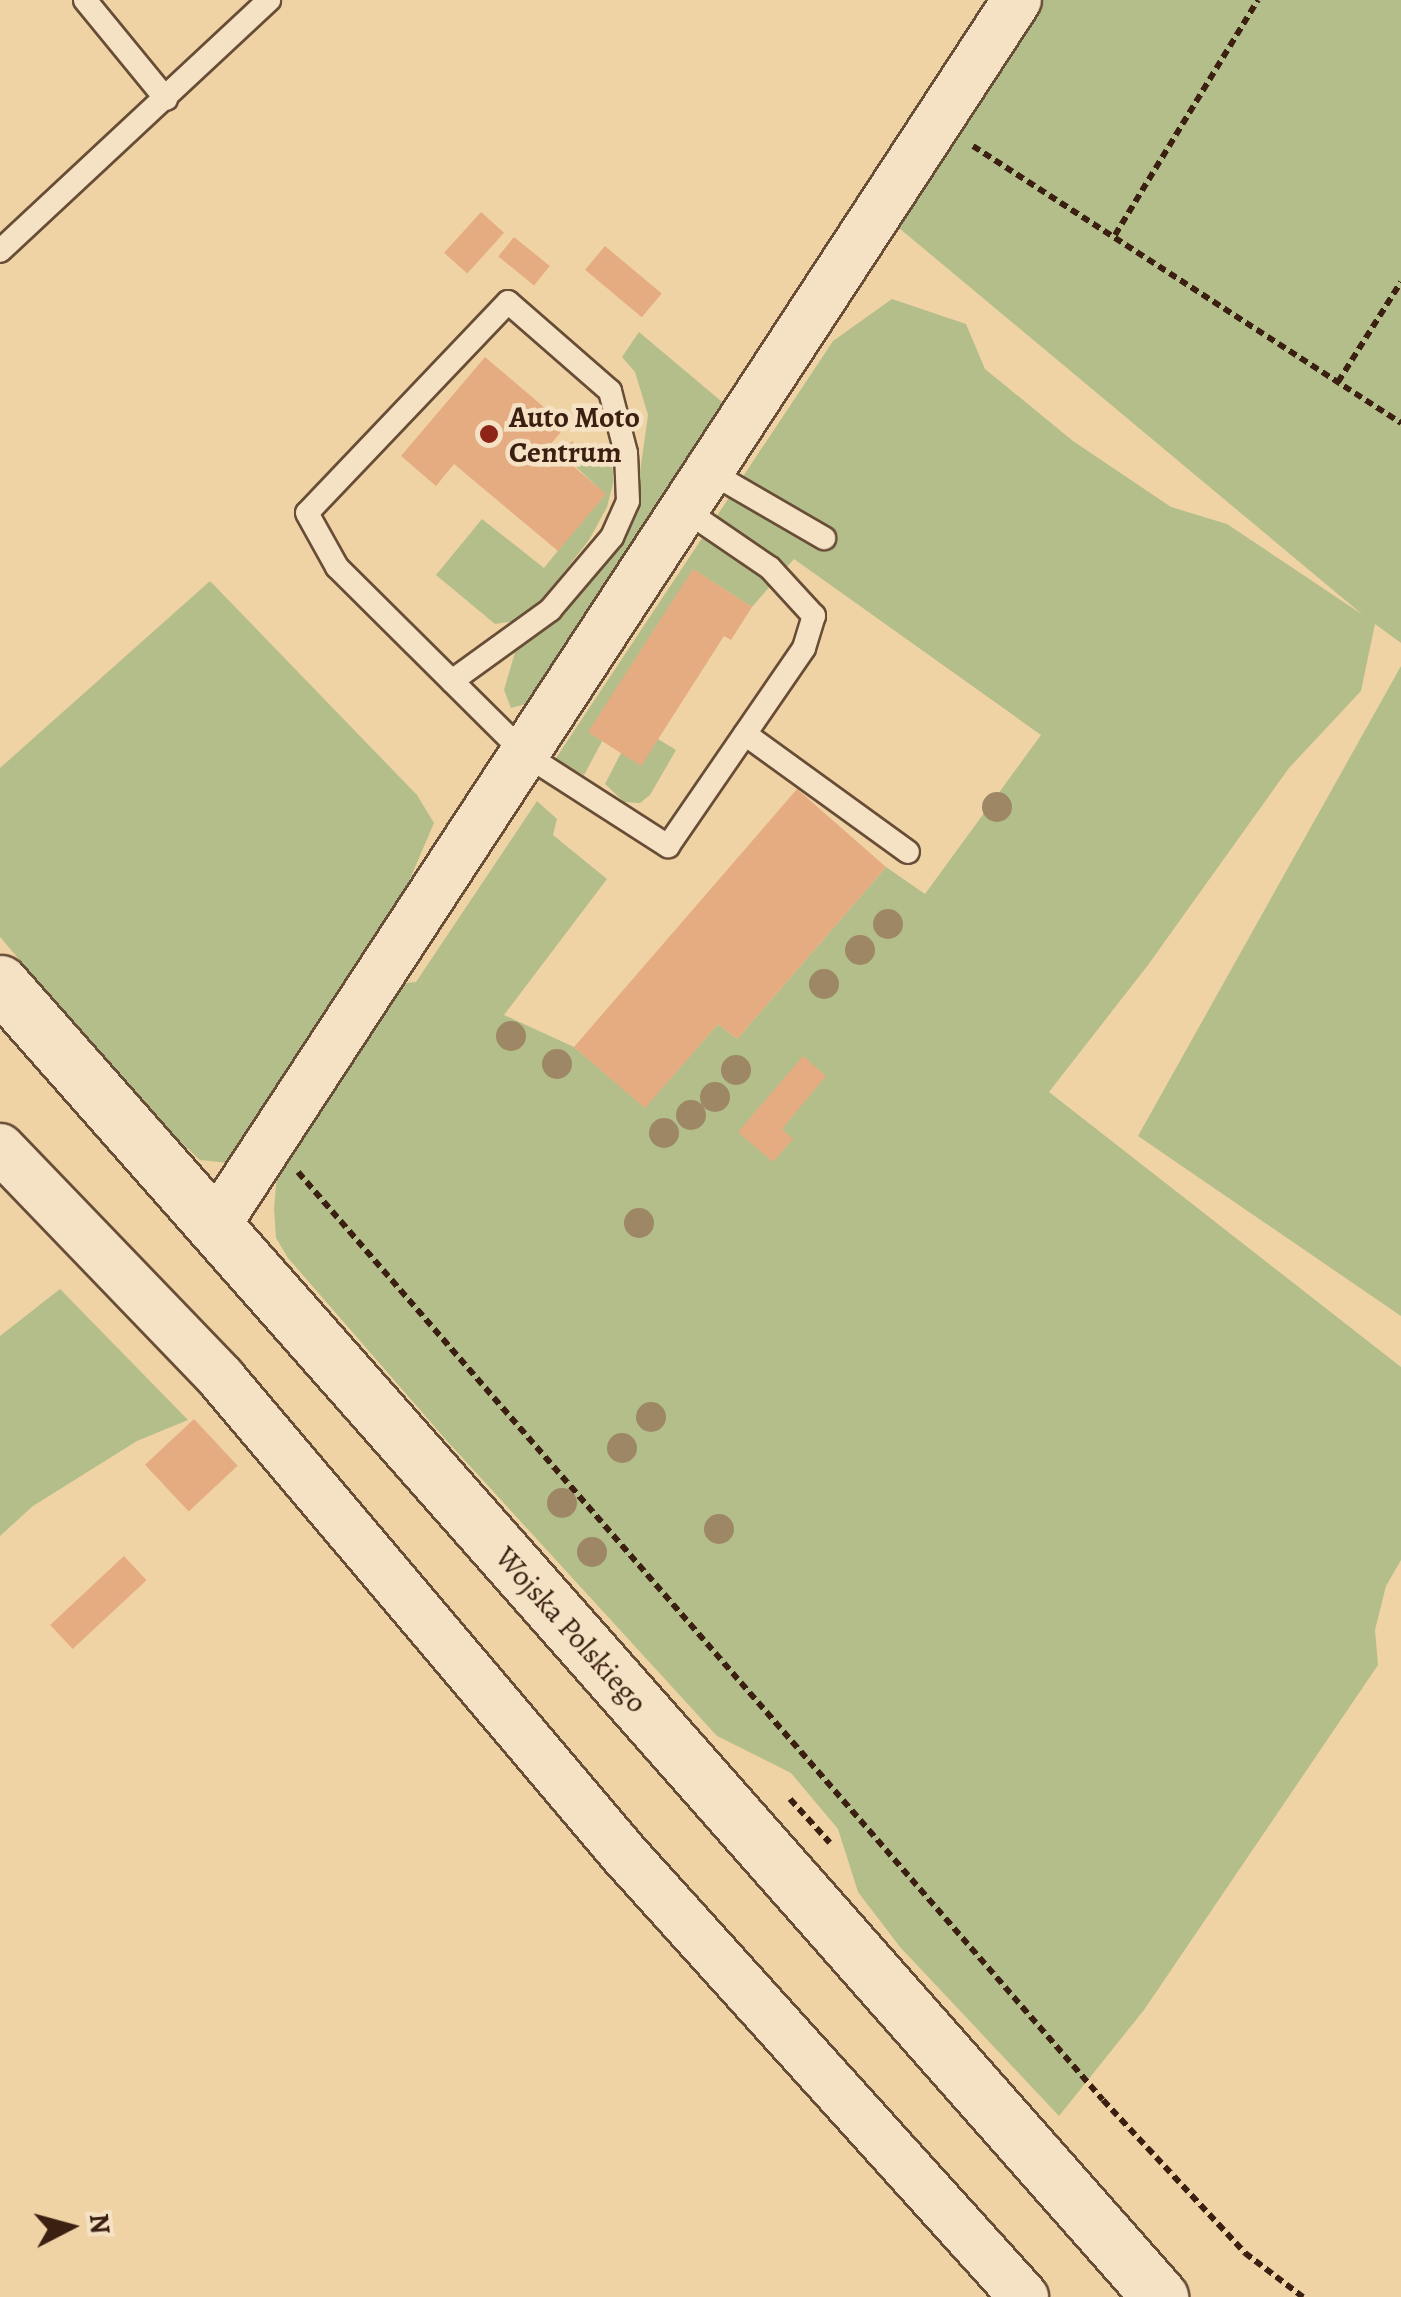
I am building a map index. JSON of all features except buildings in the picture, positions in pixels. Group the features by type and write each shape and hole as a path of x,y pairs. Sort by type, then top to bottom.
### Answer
{"main road":[{"name":"Wojska Polskiego","path":"0,983 1158,2290"}],"street":[{"path":"214,1228 1016,0"},
{"path":"0,1148 221,1378 624,1854 1024,2297"}],"lane":[{"path":"85,0 166,98"},
{"path":"0,251 269,0"},
{"path":"452,681 550,610 612,538 628,501 626,453 610,391 508,302 307,513 337,567 526,755 668,846 804,648 814,616 697,491"},
{"path":"697,491 824,538"},
{"path":"746,734 908,852"}],"path":[{"path":"1114,235 1258,0"},
{"path":"938,124 1401,423"},
{"path":"1338,382 1401,282"},
{"path":"271,1141 1103,2100 1245,2253 1303,2297"}],"green space":[{"path":"1019,0 1401,0 1401,643 1375,624 1361,691 1289,768 1148,965 1049,1092 1401,1367 1401,1560 1386,1586 1375,1630 1378,1665 1144,2010 1059,2116 900,1947 858,1892 838,1829 791,1773 717,1736 447,1441 288,1258 276,1238 274,1208 277,1175 293,1143 406,983 416,982 537,801 557,819 553,835 607,879 504,1015 574,1047 645,1107 718,1024 737,1039 886,867 925,894 1041,735 794,559 752,607 694,570 584,775 554,761 833,341 892,299 966,324 985,369 1073,441 1171,507 1227,524 1363,615 881,213"},
{"path":"639,332 727,406 540,700 511,708 504,690 515,652 575,600 626,532 634,515 648,415 635,372 622,357"},
{"path":"583,446 611,457 614,480 607,507 589,540 542,600 514,621 495,624 436,575 482,519 544,568 604,493 573,464 584,452"},
{"path":"210,581 417,795 434,823 376,958 229,1163 200,1160 154,1117 0,937 0,768"},
{"path":"1401,666 1401,1316 1138,1136"},
{"path":"658,739 676,750 650,795 640,803 624,802 605,784 621,753"},
{"path":"60,1289 188,1420 137,1441 33,1506 0,1536 0,1336"}],"place":[{"name":"Auto Moto Centrum","path":"489,434"}]}
